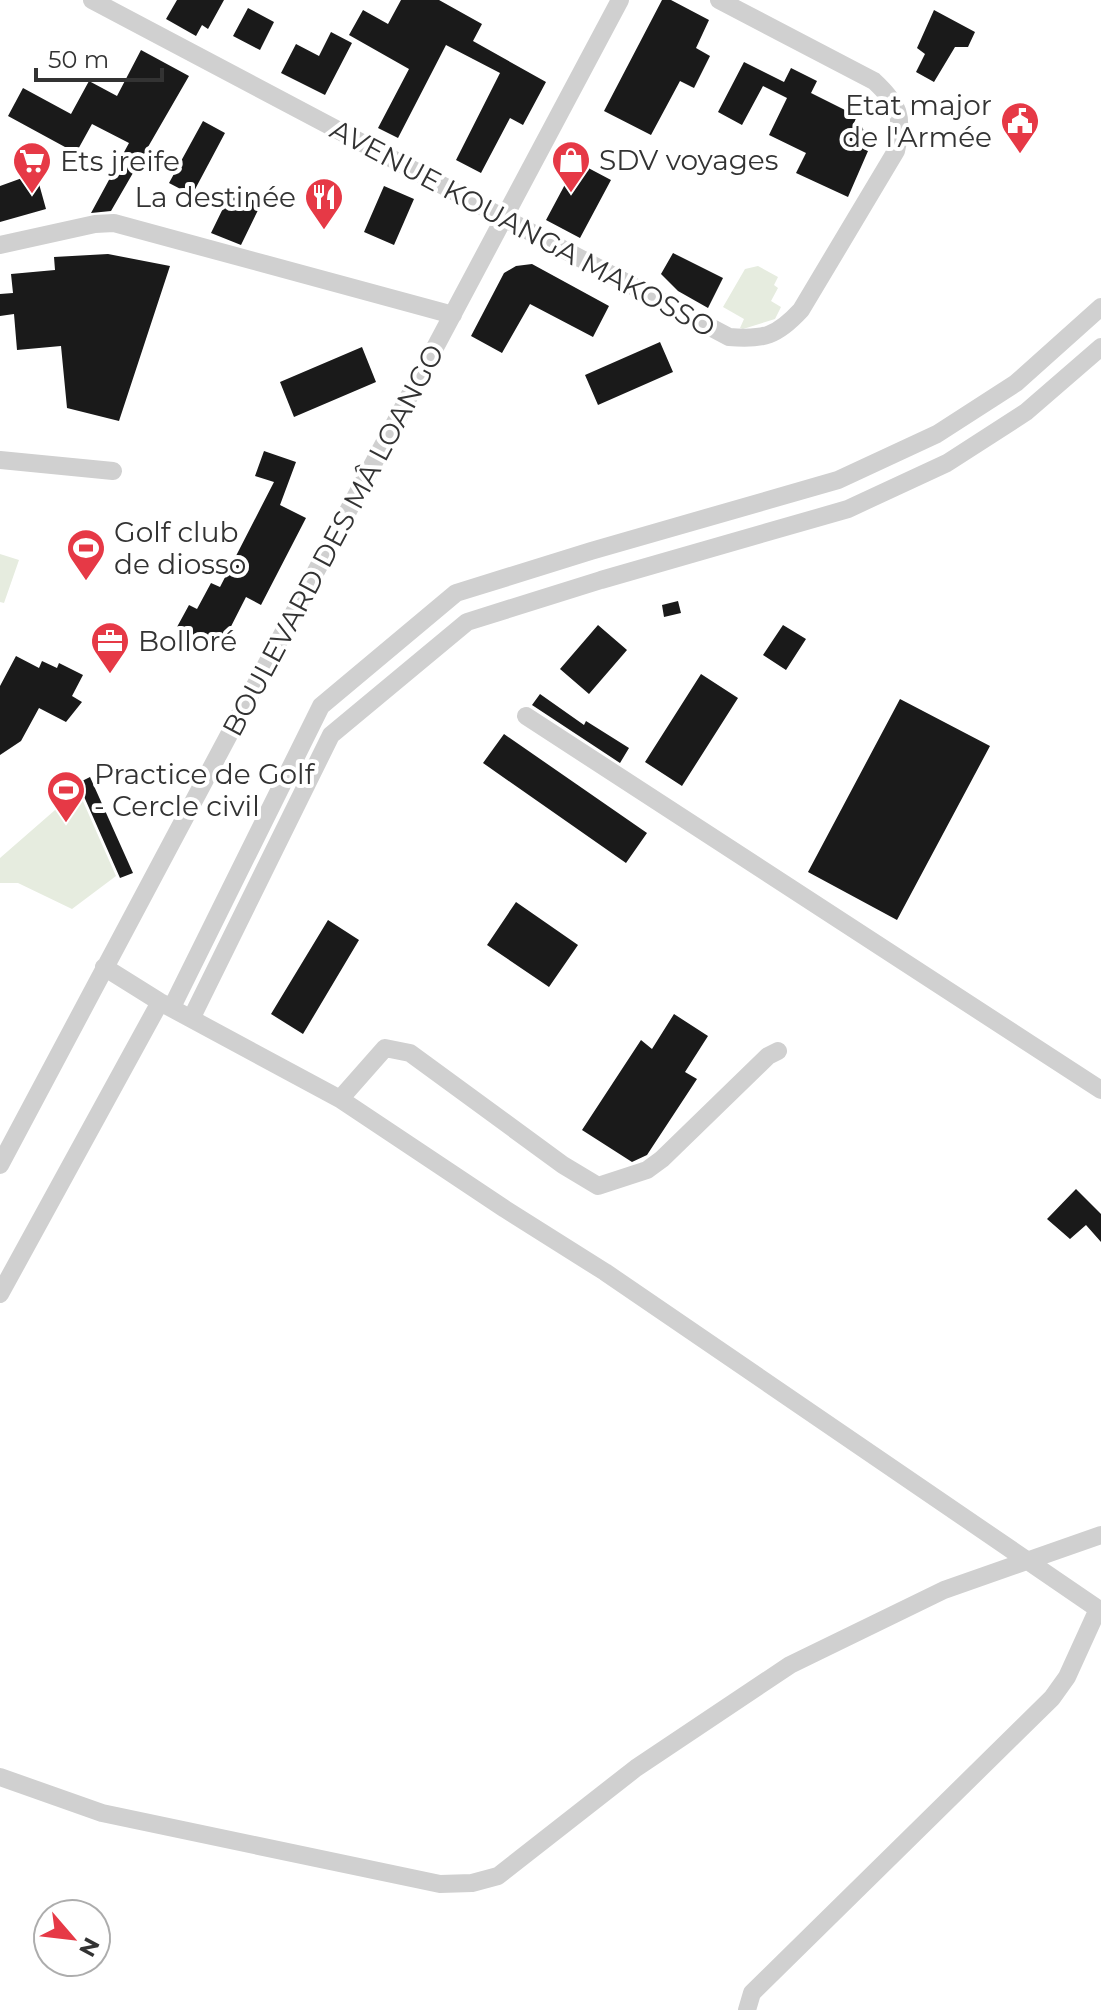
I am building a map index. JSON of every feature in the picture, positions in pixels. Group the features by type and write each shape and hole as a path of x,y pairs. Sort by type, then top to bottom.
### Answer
{"street":[{"name":"AVENUE KOUANGA MAKOSSO","path":"92,0 729,337 754,339 773,335 789,324 801,310 896,151 900,116 892,98 874,81 719,0"},
{"name":"BOULEVARD DES MÂ LOANGO","path":"0,1165 620,0"},
{"path":"0,245 95,224 114,223 453,315"},
{"path":"0,1294 166,1004 321,706 456,593 838,480 937,434 1016,383 1101,307"},
{"path":"192,1017 331,735 467,622 848,509 960,455 1026,412 1101,347"},
{"path":"0,460 113,471"},
{"path":"526,716 1101,1090"},
{"path":"104,967 340,1099 605,1272 1099,1610 1067,1677 1052,1698 752,1993 747,2010"},
{"path":"340,1099 385,1048 410,1053 563,1165 598,1186 647,1170 662,1159 768,1056 778,1051"},
{"path":"0,1777 102,1813 440,1884 472,1883 498,1876 636,1768 790,1665 944,1590 1101,1535"}],"shaded area":[{"path":"758,266 778,277 774,285 778,288 771,301 781,307 775,319 743,329 740,328 744,319 723,307 745,269"},
{"path":"0,554 19,560 4,603 0,602"},
{"name":"Practice de Golf - Cercle civil","path":"78,790 116,876 72,909 18,883 0,883 0,858"}],"building":[{"path":"177,0 224,0 208,29 202,25 196,36 166,19"},
{"path":"401,0 439,0 482,24 473,41 546,82 523,125 510,118 481,173 456,160 500,73 446,45 398,138 378,128 409,69 349,35 363,10 388,24"},
{"path":"662,0 671,0 709,20 696,48 710,56 694,88 680,81 651,135 604,111"},
{"path":"248,8 274,22 260,50 233,36"},
{"path":"934,10 975,32 968,47 955,47 934,82 916,72 925,54 917,48"},
{"path":"331,32 352,43 325,95 281,73 296,44 319,56"},
{"path":"141,50 189,76 111,211 91,213 129,143 92,124 76,153 8,116 23,88 71,114 89,81 117,96"},
{"path":"744,62 784,82 791,68 817,81 811,93 857,116 854,123 862,127 867,137 861,147 868,151 848,197 796,173 806,153 769,135 787,98 763,86 742,125 718,112"},
{"path":"203,121 225,133 192,195 169,183"},
{"path":"577,162 611,180 580,238 546,220"},
{"path":"36,173 46,209 0,222 0,186"},
{"path":"384,186 414,199 394,245 364,232"},
{"path":"232,190 261,204 241,245 211,233"},
{"path":"673,253 723,278 708,308 678,291 661,274"},
{"path":"108,254 170,266 119,421 67,408 61,346 17,350 14,314 0,316 0,294 13,293 11,274 55,270 54,257"},
{"path":"532,264 609,306 593,337 530,304 502,353 471,336 504,273 516,266"},
{"path":"660,342 673,372 598,405 585,375"},
{"path":"362,347 376,382 294,417 280,382"},
{"path":"264,451 296,462 280,505 306,518 261,605 246,597 220,648 177,627 189,605 197,609 211,583 220,587 274,482 255,476"},
{"path":"678,601 681,613 664,617 662,605"},
{"path":"598,625 627,650 589,694 560,669"},
{"path":"783,625 806,639 786,670 763,655"},
{"path":"16,656 39,668 42,661 57,668 59,663 83,675 72,696 82,702 66,722 39,708 21,741 0,755 0,686"},
{"path":"701,674 738,698 682,786 645,762"},
{"path":"540,694 584,725 586,721 629,748 620,763 532,705"},
{"path":"900,699 990,746 897,920 808,872"},
{"path":"504,734 647,833 626,863 483,763"},
{"path":"90,777 133,873 120,878 78,783"},
{"path":"516,902 578,945 549,987 487,945"},
{"path":"328,920 359,940 303,1034 271,1014"},
{"path":"674,1014 708,1036 685,1072 697,1079 647,1155 632,1162 582,1130 641,1040 652,1049"},
{"path":"1076,1189 1101,1214 1101,1242 1086,1225 1070,1239 1047,1219"}],"place":[{"name":"Etat major de l'Armée","path":"1020,155"},
{"name":"SDV voyages","path":"571,194"},
{"name":"Ets jreife","path":"32,195"},
{"name":"La destinée","path":"324,231"},
{"name":"Golf club de diosso","path":"86,582"},
{"name":"Bolloré","path":"110,675"},
{"name":"Practice de Golf - Cercle civil","path":"66,824"}]}
